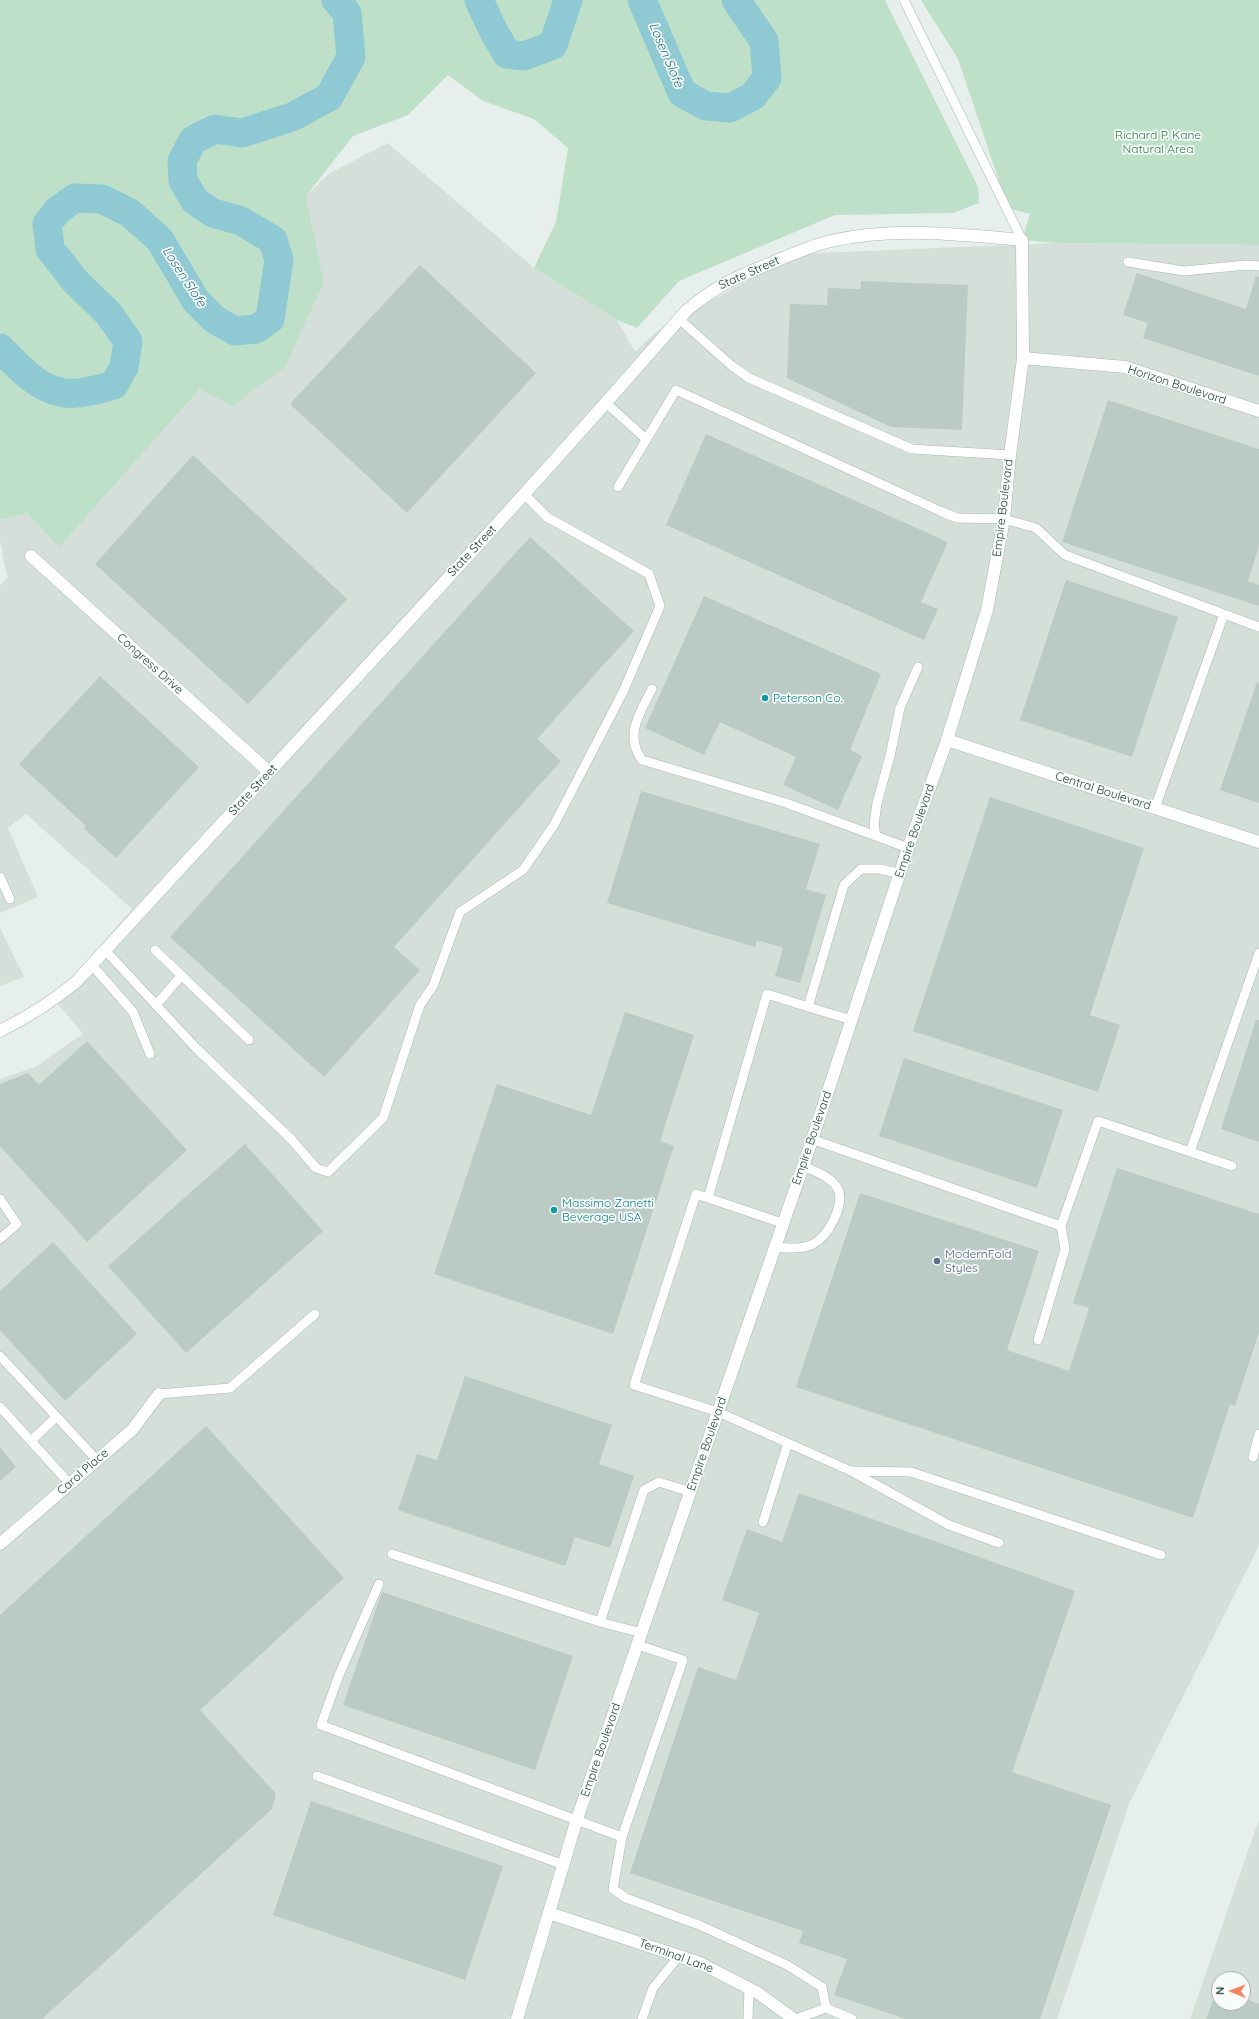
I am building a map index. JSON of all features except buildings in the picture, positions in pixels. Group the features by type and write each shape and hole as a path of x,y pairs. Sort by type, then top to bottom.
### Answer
{"street":[{"name":"State Street","path":"0,1031 28,1018 55,1000 76,982 445,580 525,495 679,319 709,292 731,279 803,250 830,242 863,236 946,232 1022,240"},
{"name":"Empire Boulevard","path":"517,2019 577,1819 691,1492 782,1223 803,1166 901,874 908,848 947,740 987,610 1004,519 1010,455 1023,358 1022,240"},
{"name":"Horizon Boulevard","path":"1023,358 1125,368 1259,411"},
{"name":"Congress Drive","path":"31,556 270,772"},
{"name":"Central Boulevard","path":"947,740 1259,842"},
{"name":"Carol Place","path":"0,1544 132,1430 159,1394"},
{"name":"Terminal Lane","path":"549,1913 700,1963 749,1988 795,2019"}],"lane":[{"path":"904,0 1022,240"},
{"path":"1128,262 1184,271 1246,265 1259,266"},
{"path":"679,319 732,366 749,378 912,449 1010,455"},
{"path":"618,487 676,390 957,518 1004,519 1036,528 1065,555 1259,626"},
{"path":"606,403 646,439"},
{"path":"105,950 196,1048 291,1139 316,1168 328,1172 383,1118 420,1006 433,986 460,912 523,870 554,825 623,692 660,606 649,574 547,517 525,495"},
{"path":"1155,808 1224,614"},
{"path":"876,836 874,824 877,803 890,756 900,708 918,667"},
{"path":"652,689 637,718 633,731 634,746 642,760 786,803 908,848"},
{"path":"808,1007 844,885 861,869 880,869 901,874"},
{"path":"0,877 10,899"},
{"path":"155,950 249,1040"},
{"path":"1190,1152 1259,953"},
{"path":"92,964 133,1012 150,1054"},
{"path":"156,1005 182,976"},
{"path":"708,1198 767,994 852,1020"},
{"path":"1038,1340 1065,1249 1060,1226 1098,1121 1232,1166"},
{"path":"811,1139 1060,1226"},
{"path":"774,1247 799,1248 814,1244 826,1233 834,1220 839,1206 838,1190 832,1181 803,1166"},
{"path":"782,1223 696,1194 634,1385 718,1412 851,1471 949,1524 999,1543"},
{"path":"0,1199 17,1224 0,1239"},
{"path":"159,1394 230,1388 315,1314"},
{"path":"0,1356 97,1460"},
{"path":"0,1407 70,1484"},
{"path":"31,1441 56,1417"},
{"path":"1253,1457 1259,1434"},
{"path":"763,1522 788,1443"},
{"path":"851,1471 911,1472 1161,1555"},
{"path":"600,1622 644,1490 659,1482 691,1492"},
{"path":"392,1554 600,1622 642,1633"},
{"path":"379,1584 339,1675 321,1725 622,1837"},
{"path":"638,1645 683,1660 622,1837 613,1889 626,1898 699,1925 787,1964 822,1987 826,2008"},
{"path":"317,1776 564,1865"},
{"path":"642,2019 653,1988 679,1956"},
{"path":"748,2019 749,1988"},
{"path":"795,2019 826,2008 852,2019"}],"shaded area":[{"path":"388,143 534,268 617,320 635,352 657,331 794,254 1057,243 1259,245 1259,1546 1129,1804 1057,2019 0,2019 0,1079 35,1067 83,1034 54,999 132,909 26,814 8,828 38,897 0,913 0,585 7,578 0,540 0,520 27,513 59,546 200,389 324,282 306,196 330,173"},
{"path":"0,928 24,977 0,986"},
{"path":"1259,1819 1259,2019 1190,2019"}],"green space":[{"path":"0,0 885,0 978,187 979,203 953,213 835,215 679,281 637,328 617,320 534,268 556,222 568,148 534,119 483,101 448,75 408,115 353,136 306,196 324,282 285,367 232,406 200,389 59,547 27,513 0,520"},
{"name":"Richard P. Kane Natural Area","path":"921,0 1259,0 1259,245 1057,243 1022,240 1030,214 1008,208 958,59"}],"waterway":[{"name":"Losen Slofe","path":"0,348 21,369 37,382 55,391 65,393 97,390 114,385 124,367 128,341 108,313 76,282 50,249 47,224 58,210 75,198 102,199 130,213 160,240 196,301 214,319 235,331 256,329 270,319 279,260 273,240 241,221 213,213 195,201 183,181 182,161 193,140 215,129 242,133 292,117 329,97 351,57 347,13 336,0"},
{"name":"Losen Slofe","path":"479,0 494,32 507,54 524,56 553,45 568,0"},
{"name":"Losen Slofe","path":"642,0 682,93 706,106 730,108 753,96 767,78 764,41 736,0"}],"place":[{"name":"Peterson Co.","path":"765,698"},
{"name":"Massimo Zanetti Beverage USA","path":"554,1210"},
{"name":"ModernFold Styles","path":"937,1261"}]}
